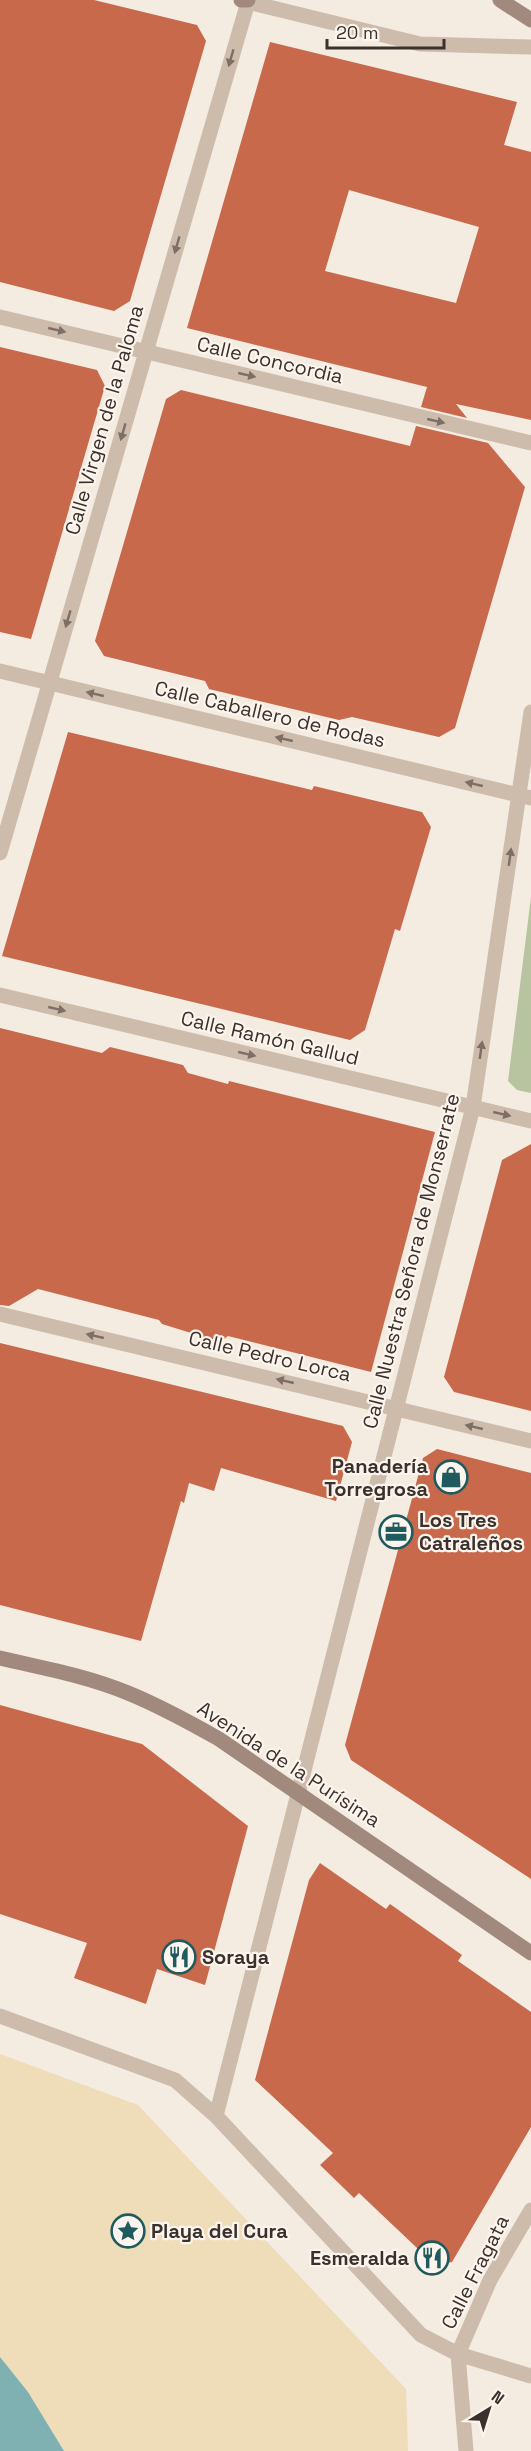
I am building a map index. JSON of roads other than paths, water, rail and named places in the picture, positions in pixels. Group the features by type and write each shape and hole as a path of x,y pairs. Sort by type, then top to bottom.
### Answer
{"street":[{"path":"500,0 531,20"},
{"path":"246,1 420,44 531,47"},
{"name":"Calle Virgen de la Paloma","path":"0,853 246,1"},
{"name":"Calle Concordia","path":"0,317 531,443"},
{"name":"Calle Caballero de Rodas","path":"0,671 525,796"},
{"name":"Calle Nuestra Señora de Monserrate","path":"216,2116 473,1107 525,796 531,712"},
{"name":"Calle Ramón Gallud","path":"0,995 531,1121"},
{"name":"Calle Pedro Lorca","path":"0,1314 531,1441"},
{"name":"Avenida de la Purísima","path":"0,1658 72,1675 127,1692 174,1713 219,1739 531,1953"},
{"path":"0,2016 175,2080 216,2116 421,2335 458,2354 531,2376"},
{"name":"Calle Fragata","path":"458,2354 490,2280 531,2210"},
{"path":"458,2354 466,2451"}],"water":[{"path":"0,2357 28,2392 64,2451 0,2451"}],"place":[{"name":"Panadería Torregrosa","path":"451,1477"},
{"name":"Los Tres Catraleños","path":"396,1532"},
{"name":"Soraya","path":"179,1957"},
{"name":"Playa del Cura","path":"128,2231"},
{"name":"Esmeralda","path":"432,2258"}]}
